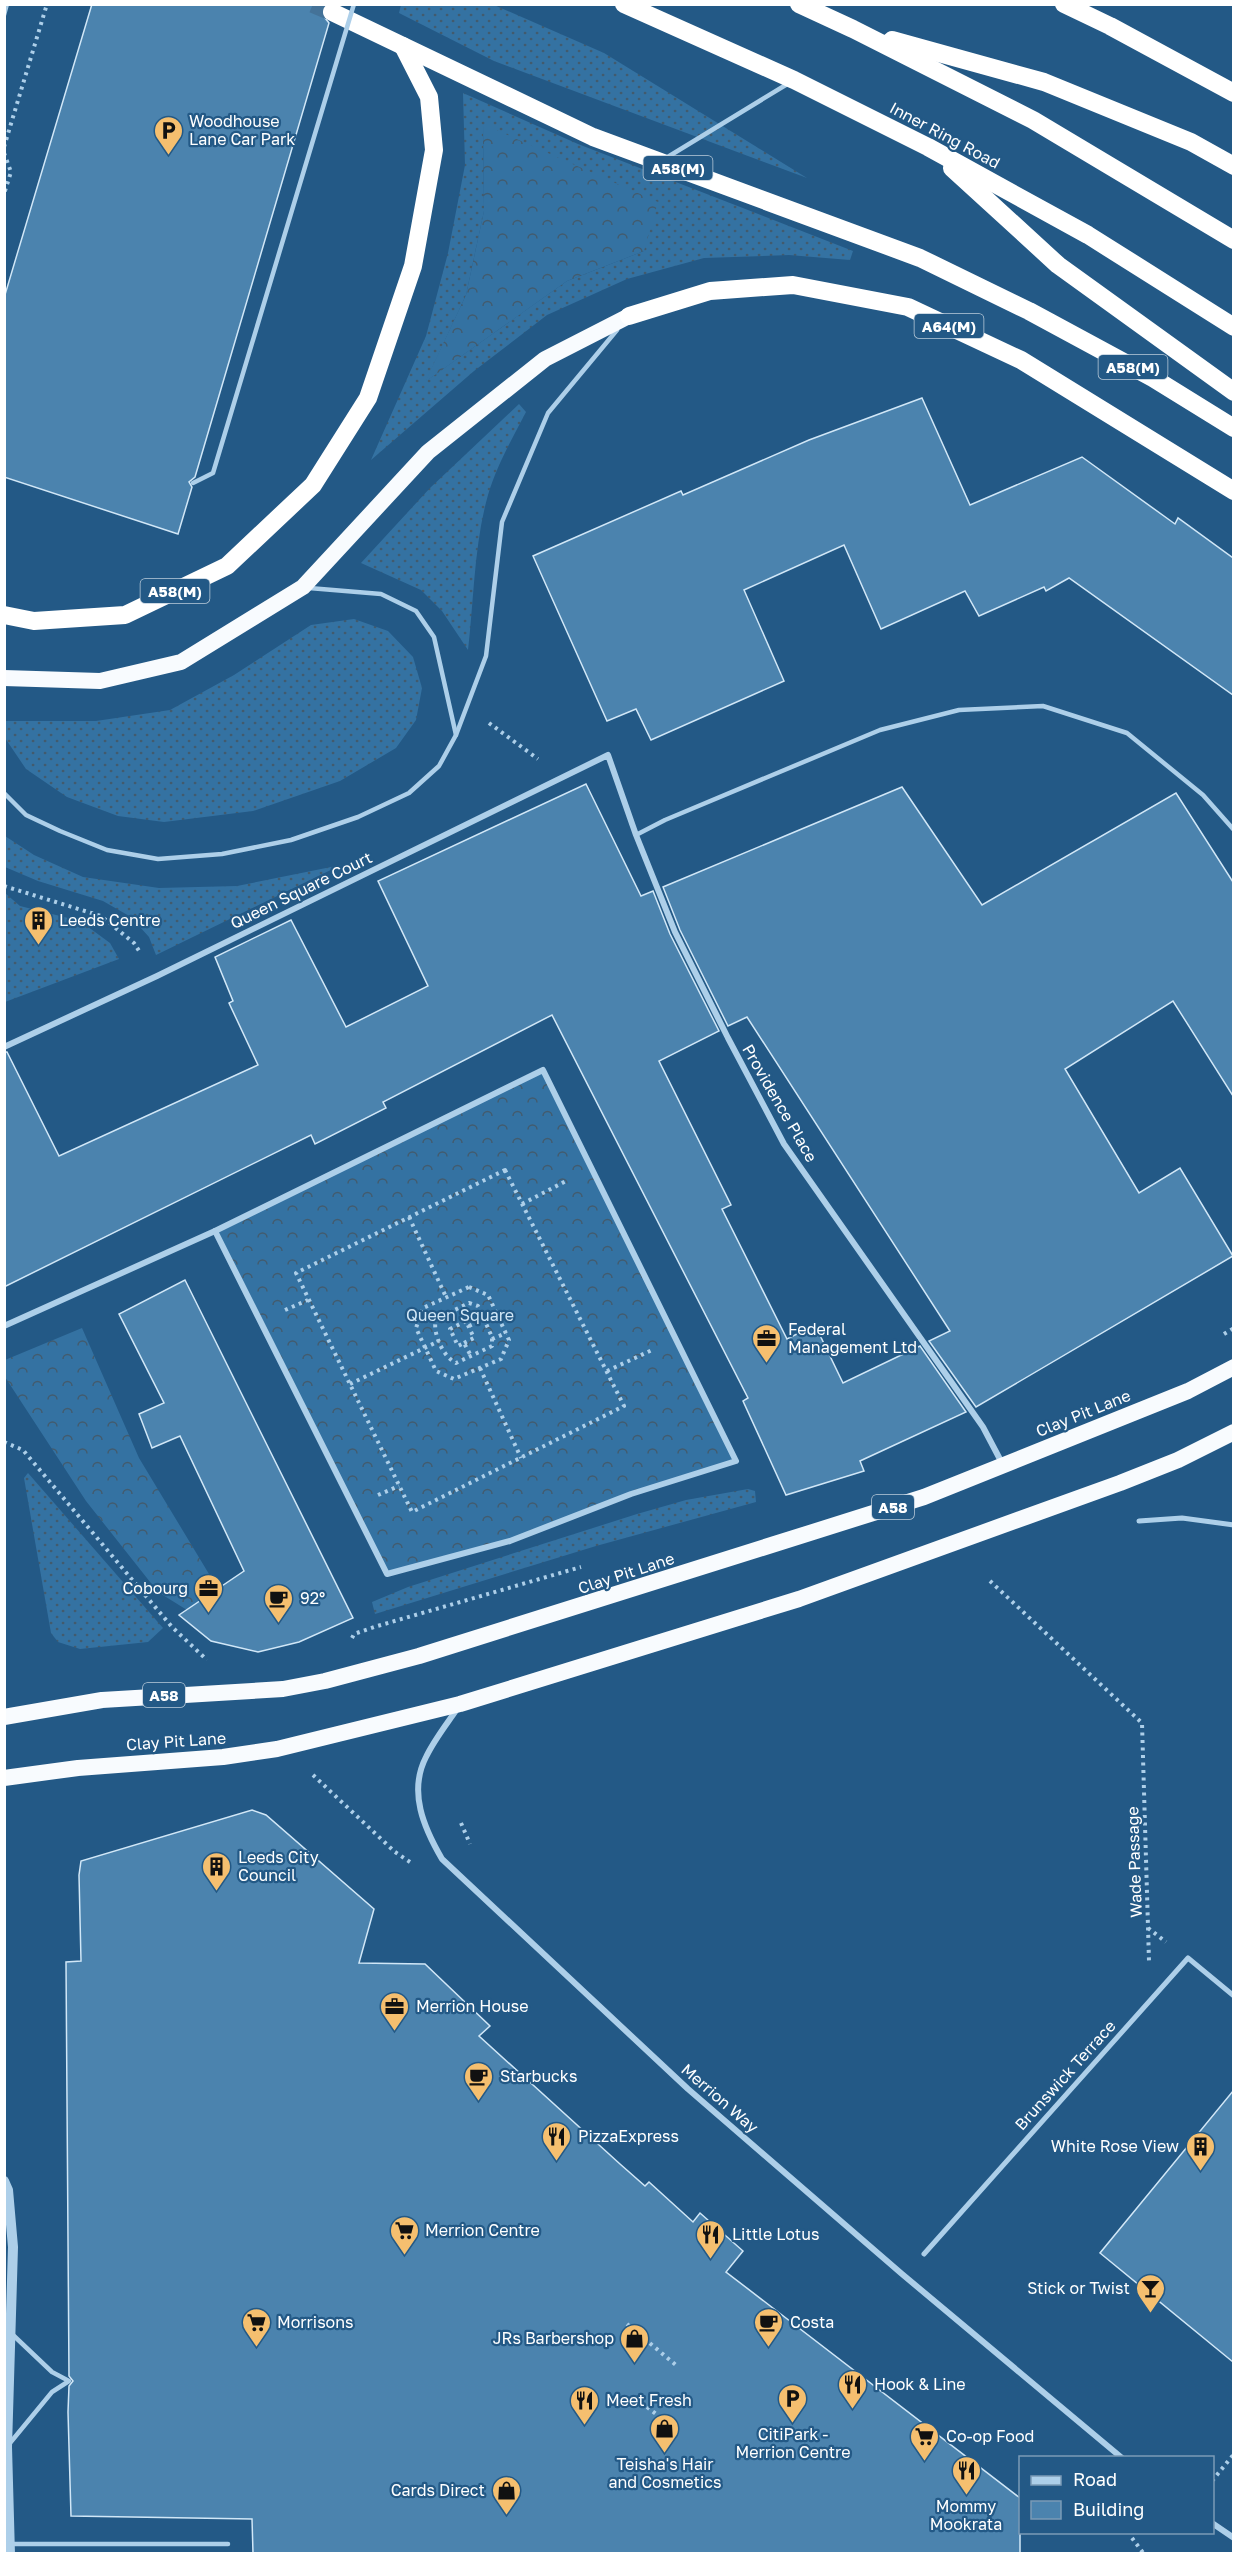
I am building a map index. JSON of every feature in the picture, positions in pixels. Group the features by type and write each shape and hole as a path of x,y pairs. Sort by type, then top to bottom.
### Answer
{"highway":[{"name":"Inner Ring Road","path":"624,4 794,80 928,147 1089,235 1233,327"},
{"path":"799,4 1034,120 1233,240"},
{"path":"1064,4 1110,26 1233,93"},
{"name":"A58(M)","path":"332,12 593,137 920,258 1029,311 1132,367 1233,428"},
{"path":"853,29 1044,82 1191,142 1233,166"},
{"name":"A58(M)","path":"4,615 34,621 125,615 227,566 313,484 368,398 413,266 434,150 429,97 403,46"},
{"name":"A58(M)","path":"928,147 1059,265 1233,392"},
{"name":"A64(M)","path":"629,316 711,291 793,285 908,307 1021,360 1233,491"},
{"path":"8,677 100,681 181,662 303,587 428,452 545,359 629,316"},
{"name":"Clay Pit Lane","path":"4,1717 102,1700 283,1689 325,1681 509,1629 924,1497 1188,1391 1233,1367"},
{"name":"Clay Pit Lane","path":"4,1778 78,1768 223,1756 277,1749 460,1704 799,1599 1120,1483 1178,1460 1233,1432"}],"street":[{"name":"Queen Square Court","path":"4,1047 157,976 608,755"},
{"name":"Providence Place","path":"608,755 636,835 675,932 784,1144 971,1410 1003,1465"},
{"path":"4,1326 214,1231 543,1070 736,1461 631,1494 510,1540 387,1574 214,1231"},
{"path":"1139,1521 1182,1518 1233,1525"},
{"name":"Merrion Way","path":"460,1704 425,1757 419,1777 419,1805 426,1831 442,1859 688,2089 902,2274 1121,2456"},
{"name":"Brunswick Terrace","path":"924,2254 1188,1958 1233,1995"},
{"path":"4,2181 8,2190 13,2247 11,2333 6,2390 9,2548"},
{"path":"1214,2524 1233,2538"}],"lane":[{"path":"4,15 7,4"},
{"path":"193,483 213,473 354,4"},
{"path":"660,161 794,80"},
{"path":"4,794 26,815 60,831 107,850 158,859 222,854 291,840 358,817 409,793 439,766 456,735 486,656 502,522 548,413 629,316"},
{"path":"303,587 381,594 416,611 434,637 456,735"},
{"path":"636,835 665,820 880,730 959,711 1043,706 1127,734 1203,795 1233,830"},
{"path":"7,2447 52,2392 69,2381 52,2372 11,2333"},
{"path":"9,2548 228,2544"}],"path":[{"path":"4,147 47,4"},
{"path":"4,153 11,172 4,194"},
{"path":"467,705 531,756 570,774"},
{"path":"4,886 101,916 134,943 157,976"},
{"path":"522,1204 591,1168"},
{"path":"505,1170 624,1406 412,1512 296,1273 409,1217 505,1170"},
{"path":"409,1217 446,1297"},
{"path":"469,1287 488,1294 506,1333 509,1340 501,1359 454,1379 436,1371 416,1328 423,1308 469,1287"},
{"path":"469,1302 478,1306 484,1319 492,1339 492,1346 456,1363 449,1360 434,1327 436,1319 469,1302"},
{"path":"469,1326 484,1319"},
{"path":"466,1321 474,1338 464,1343 458,1346 450,1329 466,1321"},
{"path":"1215,1338 1233,1328"},
{"path":"492,1339 506,1333"},
{"path":"607,1371 676,1339"},
{"path":"350,1384 439,1341"},
{"path":"464,1343 471,1356"},
{"path":"480,1368 521,1458"},
{"path":"4,1442 22,1450 172,1627 209,1662"},
{"path":"354,1634 586,1566"},
{"name":"Wade Passage","path":"990,1581 1142,1723 1150,2000"},
{"path":"307,1771 316,1776 395,1852"},
{"path":"627,2324 677,2366"},
{"path":"647,2407 665,2421"},
{"path":"1214,2478 1233,2454"},
{"path":"1132,2538 1144,2553"}],"green space":[{"path":"401,5 494,5 604,53 807,178 494,61 399,13"},
{"path":"463,93 578,144 853,251 850,260 789,255 704,258 627,279 547,315 474,371 371,460 426,336 448,253 465,165","holes":["483,124 644,251 567,281 426,381 466,295 484,211"]},
{"path":"483,124 658,202 644,251 567,281 425,382 466,295 484,211"},
{"path":"519,404 526,412 496,473 483,514 468,650 442,611 421,590 361,563 430,488"},
{"path":"354,619 388,631 413,657 422,688 416,720 396,748 340,781 253,811 164,822 118,816 67,797 26,769 5,738 5,721 96,721 170,710 234,675 311,625"},
{"path":"5,836 34,855 83,877 159,888 237,886 341,865 156,955 149,937 131,917 103,901 38,881 5,867"},
{"path":"5,893 20,906 80,921 110,943 119,959 5,1002"},
{"name":"Queen Square","path":"543,1070 737,1461 631,1494 510,1541 387,1574 215,1231"},
{"path":"82,1328 139,1458 212,1579 208,1596 187,1610 158,1592 86,1501 5,1377 5,1360"},
{"path":"28,1473 163,1628 148,1642 80,1649 58,1642 51,1633 24,1478"},
{"path":"748,1489 755,1491 756,1502 596,1546 375,1614 372,1602 408,1587 637,1514 686,1500"}],"building":[{"name":"Woodhouse Lane Car Park","path":"92,4 324,4 321,13 329,23 195,477 189,482 192,487 178,534 4,477 4,298"},
{"path":"922,398 970,505 1082,457 1175,524 1178,518 1233,558 1233,695 1069,578 1046,591 1044,587 979,616 965,591 881,629 844,545 744,590 784,681 651,740 636,709 607,721 533,556 681,491 683,495 809,440"},
{"path":"586,784 641,896 653,891 670,934 719,1031 659,1061 731,1205 722,1209 787,1339 815,1325 843,1383 920,1346 966,1412 860,1461 864,1471 786,1495 743,1401 748,1398 552,1015 383,1102 386,1108 315,1144 311,1135 4,1287 4,1052 7,1052 59,1156 258,1065 229,1003 233,1001 215,957 291,920 346,1027 428,986 378,881"},
{"path":"902,787 982,905 1176,793 1233,882 1233,1096 1173,1001 1065,1069 1139,1193 1180,1168 1233,1256 976,1407 929,1341 950,1331 747,1017 728,1026 680,930 663,887"},
{"path":"185,1280 353,1618 299,1642 258,1652 211,1641 179,1615 244,1571 180,1436 152,1448 139,1414 164,1403 119,1314"},
{"name":"Merrion Centre","path":"252,1810 266,1815 374,1909 359,1963 425,1964 490,2026 479,2036 620,2164 645,2186 649,2182 693,2222 700,2213 743,2251 726,2272 1019,2497 1020,2553 253,2553 252,2519 71,2516 68,2412 69,2386 73,2381 69,2376 66,1962 81,1961 79,1875 81,1861"},
{"name":"White Rose View","path":"1233,2091 1233,2362 1100,2253"}],"tunnel":[{"path":"313,4 332,12"}],"place":[{"name":"Woodhouse Lane Car Park","path":"168,156"},
{"name":"Leeds Centre","path":"38,946"},
{"name":"Federal Management Ltd","path":"767,1364"},
{"name":"Cobourg","path":"209,1614"},
{"name":"92°","path":"279,1624"},
{"name":"Leeds City Council","path":"217,1892"},
{"name":"Merrion House","path":"395,2032"},
{"name":"Starbucks","path":"479,2102"},
{"name":"PizzaExpress","path":"557,2162"},
{"name":"White Rose View","path":"1200,2172"},
{"name":"Merrion Centre","path":"404,2256"},
{"name":"Little Lotus","path":"711,2260"},
{"name":"Stick or Twist","path":"1151,2314"},
{"name":"Morrisons","path":"256,2348"},
{"name":"Costa","path":"769,2348"},
{"name":"JRs Barbershop","path":"635,2364"},
{"name":"Hook & Line","path":"853,2410"},
{"name":"CitiPark - Merrion Centre","path":"793,2424"},
{"name":"Meet Fresh","path":"585,2426"},
{"name":"Teisha's Hair and Cosmetics","path":"665,2454"},
{"name":"Co-op Food","path":"925,2462"},
{"name":"Mommy Mookrata","path":"966,2496"},
{"name":"Cards Direct","path":"506,2516"}]}
